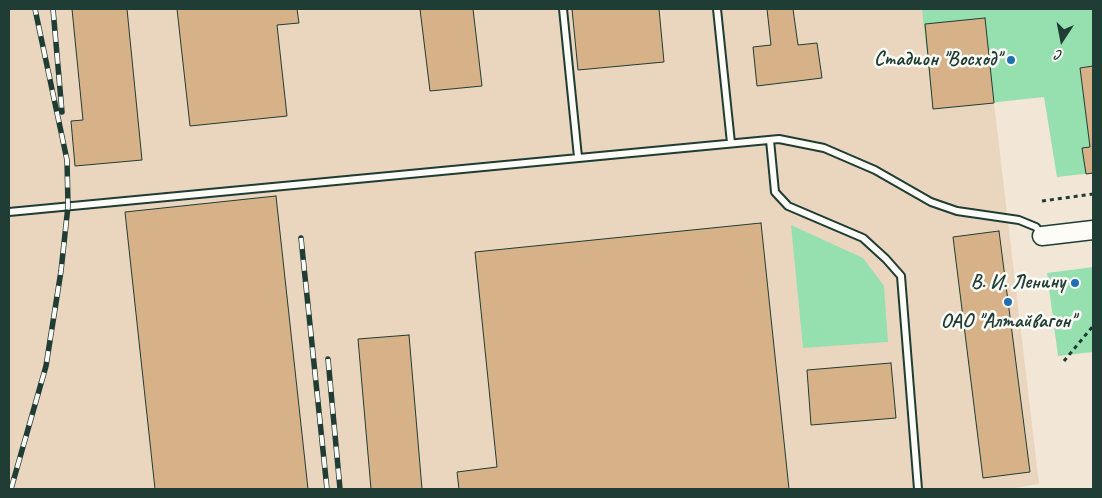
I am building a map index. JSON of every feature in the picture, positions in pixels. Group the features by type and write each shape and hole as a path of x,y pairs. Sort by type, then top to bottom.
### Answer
{"street":[{"path":"1042,236 1093,230"}],"lane":[{"path":"563,9 578,157"},
{"path":"716,9 731,143"},
{"path":"9,212 779,139 824,148 875,170 931,202 958,211 1019,220 1036,227 1042,236"},
{"path":"770,140 775,192 788,206 862,238 886,259 901,276 918,489"}],"path":[{"path":"1042,201 1093,194"},
{"path":"1064,362 1093,326"}],"shaded area":[{"path":"9,9 922,9 925,24 994,103 1039,484 1008,489 9,489"}],"green space":[{"name":"Стадион \"Восход\"","path":"922,9 1093,9 1093,173 1057,177 1044,97 933,109"},
{"path":"791,225 863,258 884,286 888,342 803,348"},
{"path":"1093,267 1093,352 1058,356 1047,273"}],"building":[{"path":"72,9 127,9 142,160 75,166 71,121 83,120"},
{"path":"177,9 297,9 299,23 277,25 287,116 190,126"},
{"path":"420,9 473,9 482,86 430,91"},
{"path":"572,9 659,9 664,62 578,70"},
{"path":"767,9 793,9 798,45 817,43 822,78 757,86 753,47 771,45"},
{"path":"985,18 994,103 933,109 925,24"},
{"path":"1093,66 1093,173 1086,174 1082,148 1090,147 1080,68"},
{"path":"276,196 308,489 155,489 125,212"},
{"path":"761,223 789,489 459,489 457,472 497,467 475,252"},
{"path":"999,231 1030,472 983,478 953,237"},
{"path":"409,335 422,489 371,489 358,339"},
{"path":"891,363 896,418 811,425 807,370"}],"railway":[{"path":"11,489 46,366 61,271 68,206 67,160 35,9"},
{"path":"53,9 62,112"},
{"path":"301,238 327,489"},
{"path":"328,359 340,489"}],"place":[{"name":"Стадион \"Восход\"","path":"1011,60"},
{"name":"В. И. Ленину","path":"1075,283"},
{"name":"ОАО \"Алтайвагон\"","path":"1008,302"}]}
